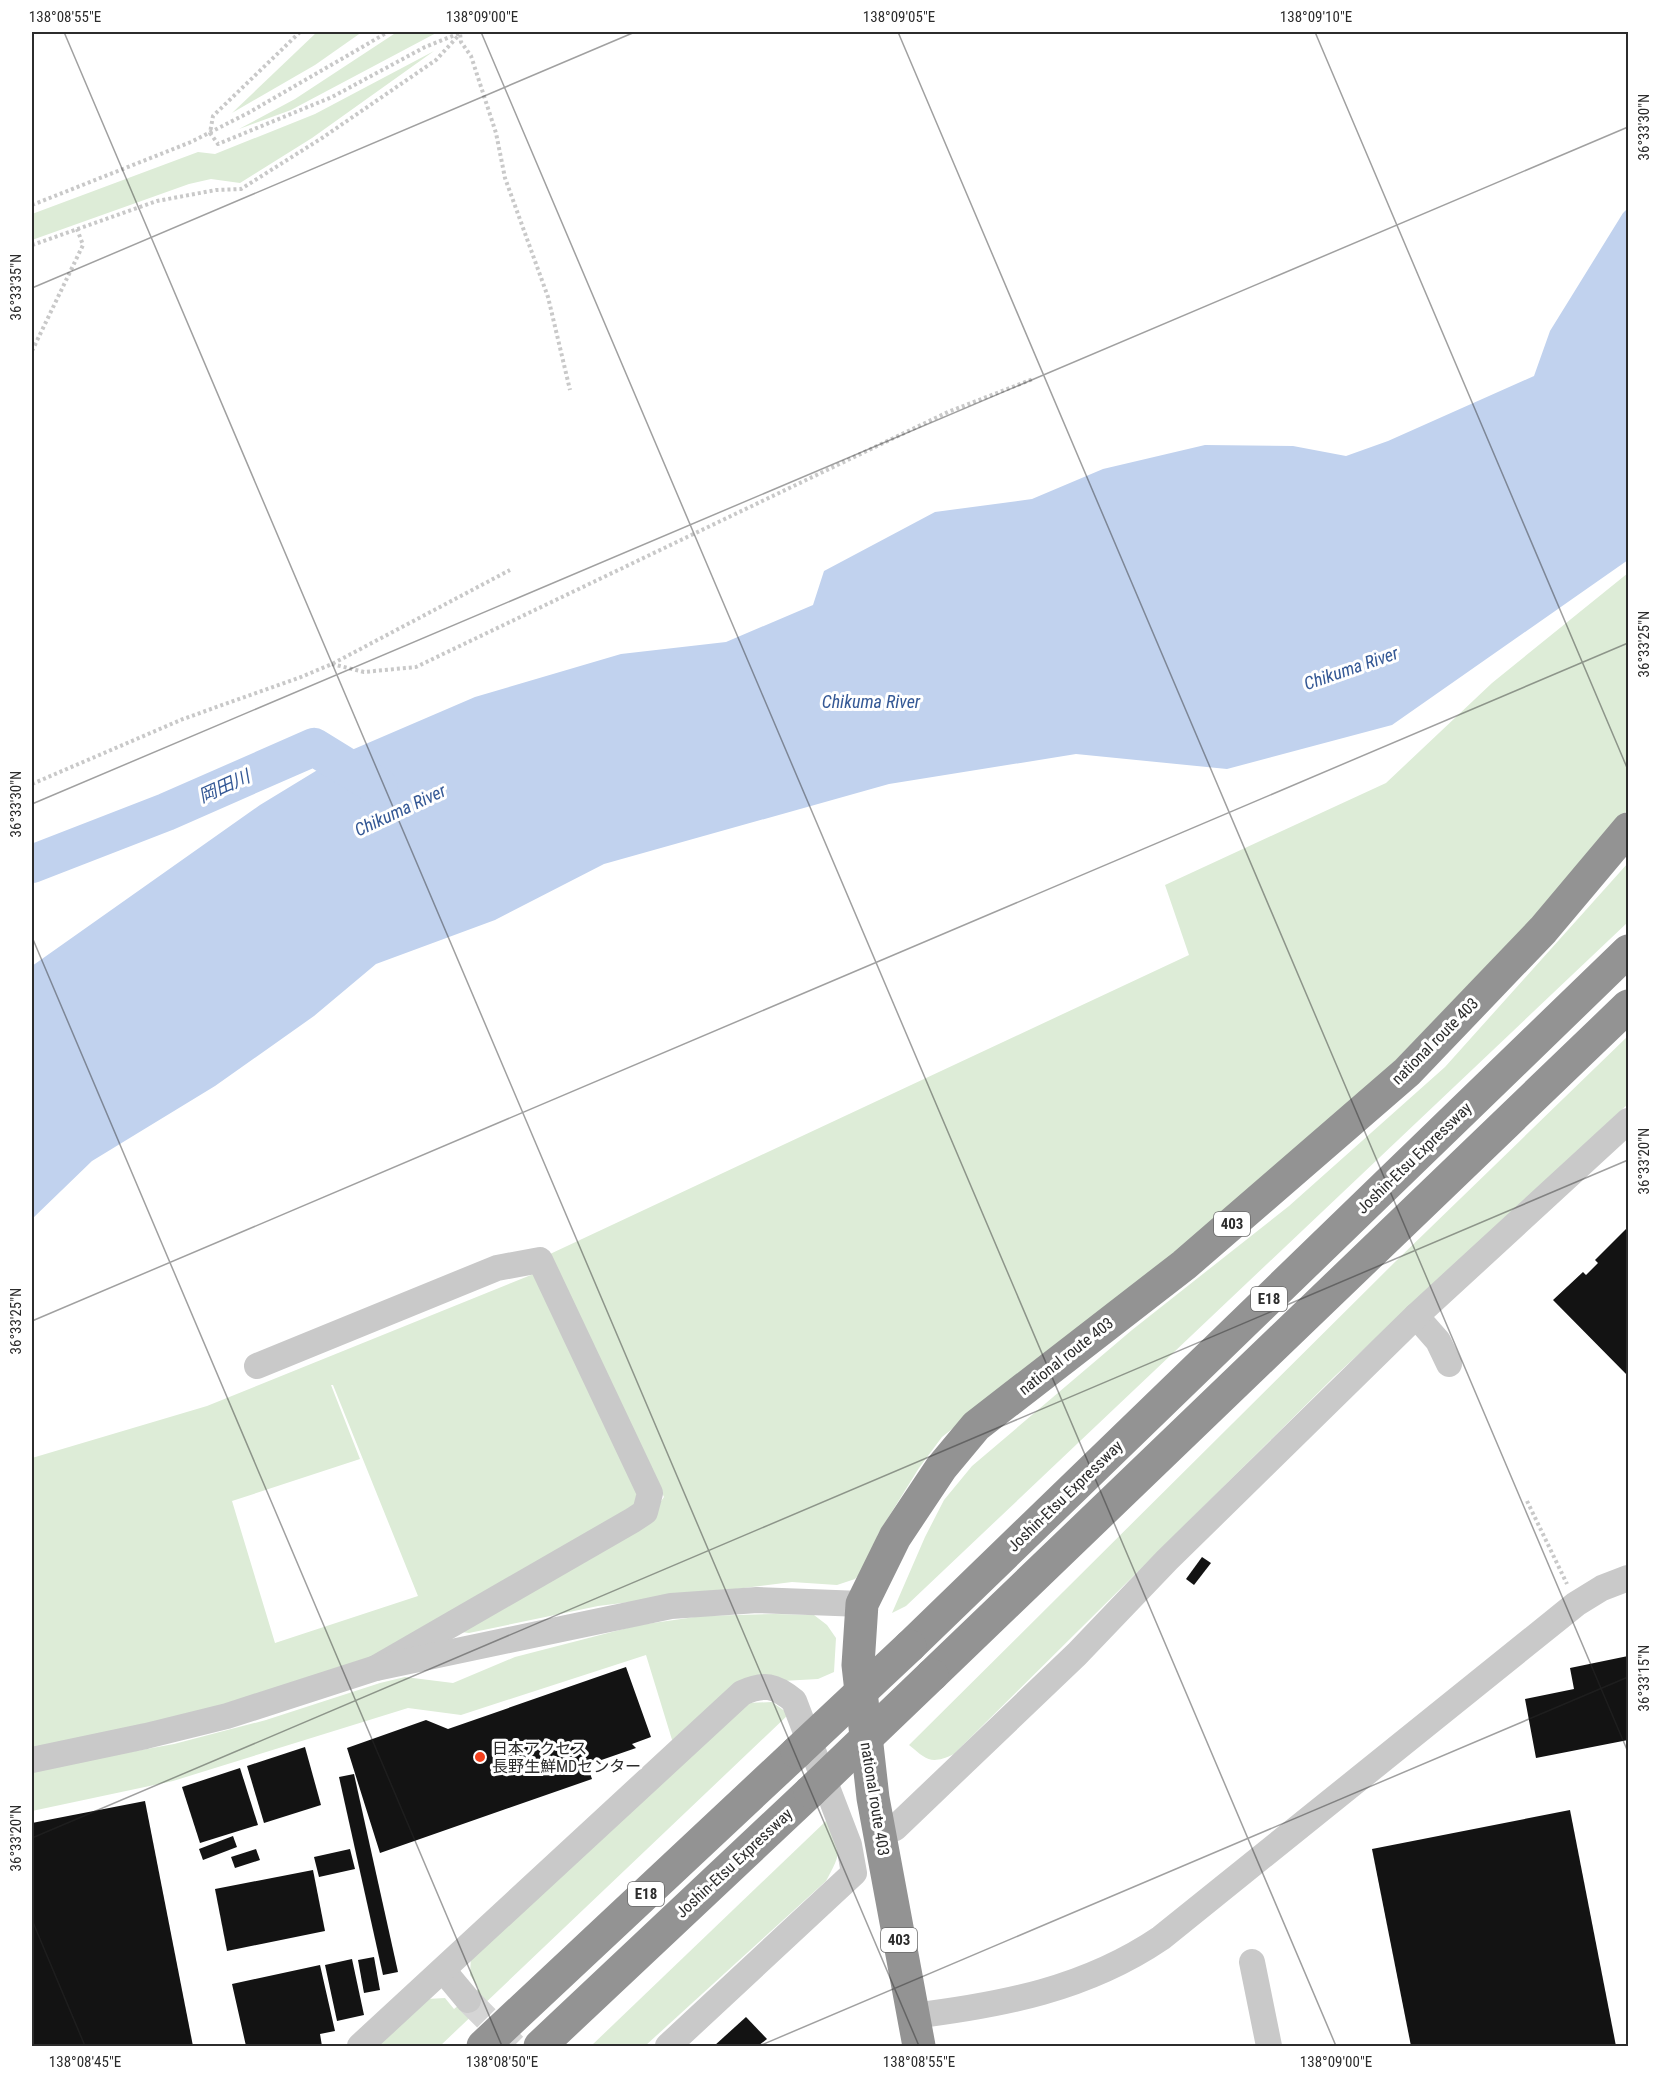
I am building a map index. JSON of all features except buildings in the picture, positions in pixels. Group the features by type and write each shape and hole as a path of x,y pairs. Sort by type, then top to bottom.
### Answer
{"highway":[{"name":"national route 403","path":"916,2031 875,1809 858,1665 862,1605 895,1536 941,1468 976,1426 1184,1265 1407,1072 1543,930 1629,829"},
{"name":"Joshin-Etsu Expressway","path":"487,2043 910,1646 1629,951"},
{"name":"Joshin-Etsu Expressway","path":"540,2046 810,1792 1629,1006"}],"street":[{"path":"895,1828 1077,1654 1167,1560 1416,1316 1629,1121"},
{"path":"257,1366 497,1268 540,1260 650,1493 645,1512 633,1520 376,1668"},
{"path":"1416,1316 1438,1341 1449,1364"},
{"path":"916,2031 941,2013 1049,1991 1080,1981 1135,1956 1161,1938 1576,1604 1602,1588 1629,1578"},
{"path":"32,1760 227,1716 376,1668 671,1606 757,1600 862,1605"},
{"path":"360,2046 742,1693 757,1686 783,1692 794,1701 849,1845 854,1873 668,2046"},
{"path":"1252,1962 1269,2046"},
{"path":"443,1970 468,2000"}],"path":[{"path":"300,32 213,116 210,133 218,144 332,97 424,47 460,32"},
{"path":"32,205 210,133 388,32"},
{"path":"32,245 157,201 216,190 241,189 322,138 436,60 460,32"},
{"path":"460,32 461,42 471,56 496,133 505,178 548,297 570,390"},
{"path":"32,351 83,245 77,229"},
{"path":"332,664 364,672 416,667 948,412 1033,380"},
{"path":"32,784 183,719 332,664 510,570"},
{"path":"1527,1501 1576,1604"}],"green space":[{"path":"317,32 362,32 315,65 232,113"},
{"path":"397,32 438,32 291,110 239,129 295,99"},
{"path":"434,51 312,138 240,183 211,179 189,184 32,240 32,214 198,152 215,154 315,114"},
{"path":"1628,573 1628,809 1543,907 1371,1086 1209,1226 942,1437 919,1468 878,1534 868,1565 855,1579 837,1585 792,1582 598,1606 469,1633 461,1632 647,1521 664,1497 550,1254 1189,955 1165,885 1386,783 1492,683"},
{"path":"1628,863 1628,922 906,1606 892,1613 944,1500 972,1466 1132,1330 1289,1206 1445,1067"},
{"path":"1628,1036 1628,1104 1335,1376 954,1754 934,1760 920,1754 909,1745 1396,1261"},
{"path":"536,1273 640,1495 636,1505 384,1658 239,1703 32,1750 32,1458 207,1406","holes":["331,1385 333,1385 418,1596 275,1643 232,1501 360,1459"]},
{"path":"814,1615 827,1625 836,1638 834,1672 818,1679 782,1681 673,1743 646,1655 461,1715 408,1708 173,1781 32,1811 32,1770 174,1744 266,1720 405,1677 453,1683 515,1657 639,1625 702,1616"},
{"path":"772,1702 789,1714 440,2046 372,2046 427,1999 445,1998 454,2009 479,1989 470,1975 471,1955 747,1703"},
{"path":"826,1821 838,1851 826,1881 645,2046 591,2046"}],"water":[{"name":"Chikuma River","path":"1628,208 1628,560 1392,725 1227,769 1076,754 889,784 604,864 495,920 376,964 314,1016 215,1086 92,1161 32,1219 32,966 260,805 347,752 475,697 621,654 726,642 813,605 824,571 935,512 1032,499 1103,469 1205,445 1293,446 1346,456 1388,441 1534,376 1550,331"}],"waterway":[{"name":"岡田川","path":"32,864 166,812 314,747 379,787"}],"tunnel":[{"path":"468,2000 514,2046"}],"place":[{"name":"日本アクセス 長野生鮮MDセンター","path":"480,1757"}]}
